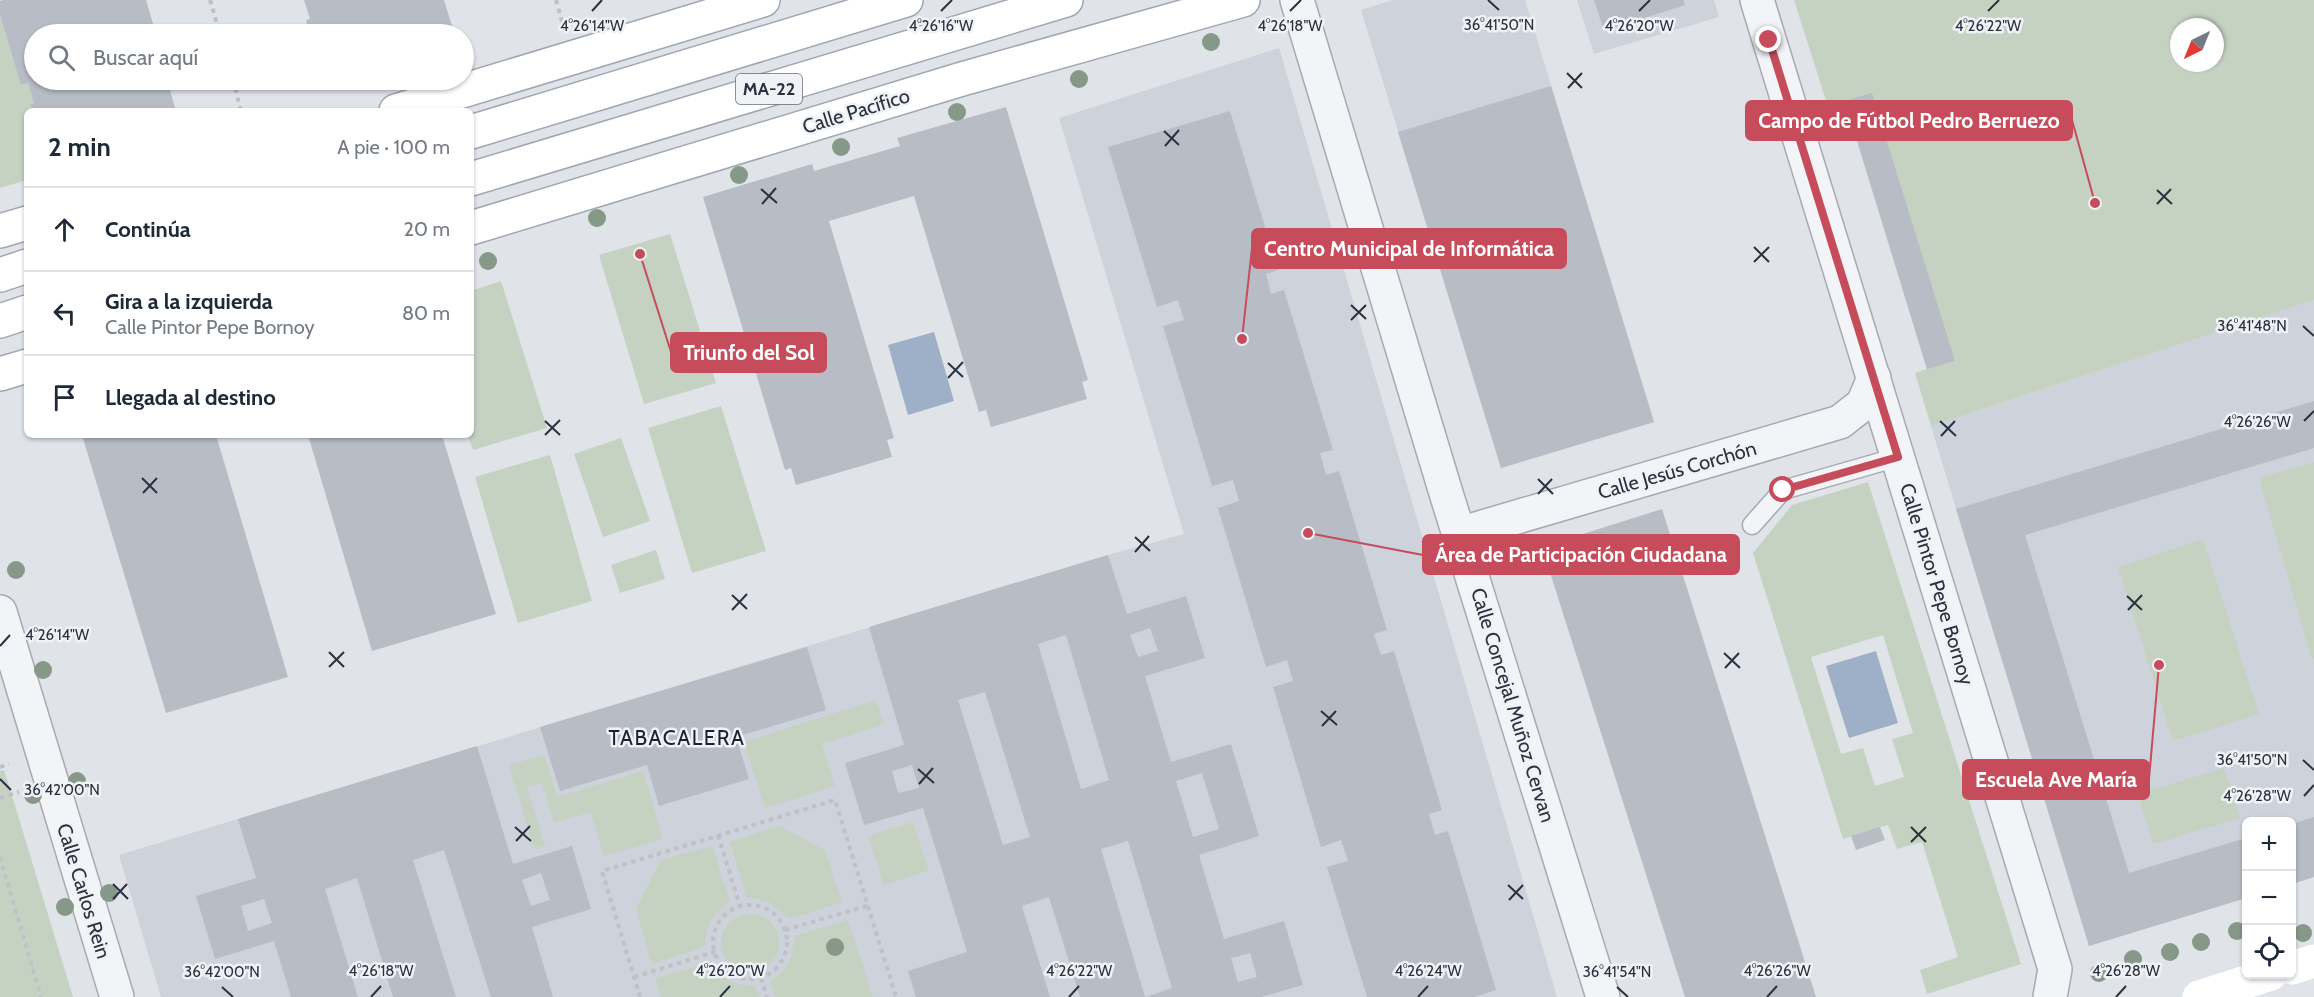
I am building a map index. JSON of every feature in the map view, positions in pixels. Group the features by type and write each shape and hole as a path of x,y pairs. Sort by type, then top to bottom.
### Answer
{"main road":[{"path":"474,87 763,0"},
{"name":"MA-22","path":"474,131 906,0"},
{"name":"MA-22","path":"474,178 1066,0"},
{"name":"Calle Pacífico","path":"474,227 962,79 1243,0"},
{"path":"406,108 465,90"},
{"path":"0,231 24,224"},
{"path":"0,274 24,267"},
{"path":"0,321 24,313"},
{"path":"0,374 24,367"},
{"path":"2296,967 2314,961"},
{"path":"2199,997 2258,979"}],"street":[{"name":"Calle Concejal Muñoz Cervan","path":"1297,0 1459,534 1603,997"},
{"name":"Calle Pintor Pepe Bornoy","path":"1757,0 2055,969 2050,997"},
{"name":"Calle Jesús Corchón","path":"1459,534 1840,422 1863,404 1874,378"},
{"name":"Calle Carlos Rein","path":"0,612 117,997"}],"lane":[{"path":"1752,525 1783,490 1898,457"}],"path":[{"path":"210,0 217,24"},
{"path":"236,90 240,108"},
{"path":"0,767 9,764"},
{"path":"640,997 602,871 835,800 896,997"},
{"path":"718,835 740,906"},
{"path":"0,857 41,997"},
{"path":"740,906 757,906 769,910 779,919 785,930 788,945 784,958 777,968 761,978 743,979 732,975 722,966 715,952 715,929 721,918 740,906"},
{"path":"785,930 867,906"},
{"path":"634,977 715,952"},
{"path":"761,978 767,997"}],"shaded area":[{"path":"1393,0 1525,0 1654,422 1501,468 1361,10"},
{"path":"1577,0 1714,0 1719,17 1594,54"},
{"name":"TABACALERA","path":"1279,48 1557,997 161,997 119,855 1108,555 1184,534 1059,118"},
{"path":"2314,300 2314,877 2296,883 2296,817 2242,817 2242,899 2089,946 1931,426"}],"green space":[{"path":"1794,0 2314,0 2314,300 1931,426 1915,373 1927,369 1845,102 1828,107"},
{"path":"0,15 21,85 24,84 24,90 30,90 34,103 30,104 31,108 24,108 24,181 0,188"},
{"path":"670,234 716,383 644,404 599,255"},
{"path":"501,281 547,428 473,450 469,438 474,438 474,290"},
{"path":"721,406 766,551 692,573 648,428"},
{"path":"621,438 650,521 603,537 574,454"},
{"path":"550,455 592,601 518,623 475,477"},
{"path":"2314,462 2314,658 2312,659 2259,478"},
{"path":"1868,482 2021,964 1927,994 1920,970 1958,957 1922,842 1897,849 1888,825 1843,839 1753,553 1792,505","holes":["1883,635 1913,733 1892,739 1904,777 1875,786 1863,748 1841,754 1811,657"]},
{"path":"2203,539 2259,714 2173,741 2118,567"},
{"path":"656,550 665,579 620,593 611,565"},
{"path":"876,700 884,724 822,744 835,786 765,808 744,742"},
{"path":"544,755 557,797 643,771 663,839 604,856 591,812 554,823 542,783 527,787 545,846 534,848 509,765"},
{"path":"2224,768 2240,818 2153,844 2138,794"},
{"path":"4,770 73,997 0,997 0,771"},
{"path":"913,822 929,870 884,885 868,836"},
{"path":"780,826 825,850 842,902 789,919 769,902 746,897 730,842"},
{"path":"712,846 730,902 714,915 708,926 706,946 652,964 636,909 661,860"},
{"path":"744,914 756,914 771,922 779,937 779,949 771,964 756,972 744,972 729,964 721,949 721,937 729,922"},
{"path":"848,920 873,997 775,997 770,981 786,968 793,950 794,936"},
{"path":"711,962 714,968 729,981 755,986 759,997 661,997 655,979"}],"water":[{"path":"934,332 954,401 908,415 888,345"},
{"path":"1876,651 1898,723 1849,738 1826,666"}],"building":[{"path":"146,0 153,24 24,24 24,84 21,85 0,15 0,1"},
{"path":"304,0 444,0 451,24 307,24 306,20 310,19"},
{"path":"1594,0 1683,0 1685,5 1604,31"},
{"path":"1551,86 1654,422 1501,468 1398,132"},
{"path":"30,90 170,90 175,108 31,108 30,104 34,103"},
{"path":"1872,93 1955,361 1927,369 1845,101"},
{"path":"1006,107 1088,380 1082,382 1087,399 991,427 986,410 979,412 914,196 829,221 894,438 887,440 892,457 796,485 791,468 785,470 703,197 812,164 814,171 900,146 897,138"},
{"path":"1230,111 1278,270 1266,274 1271,294 1284,290 1333,450 1320,453 1326,475 1339,471 1387,630 1374,634 1381,655 1394,651 1442,810 1429,814 1435,835 1448,831 1496,990 1474,997 1367,997 1327,867 1348,861 1341,840 1321,847 1273,687 1293,681 1287,660 1266,667 1218,508 1239,501 1233,480 1212,486 1163,326 1184,320 1178,300 1157,307 1108,147"},
{"path":"2314,401 2314,448 2025,535 2129,873 2242,839 2242,899 2089,946 1956,509"},
{"path":"83,438 217,438 288,677 166,713"},
{"path":"309,438 443,438 496,614 372,651"},
{"path":"1662,509 1816,997 1685,997 1542,547"},
{"path":"1108,555 1127,614 1186,596 1205,658 1145,676 1171,762 1231,744 1259,836 1199,855 1224,939 1284,921 1303,985 1261,997 1146,997 1172,988 1128,841 1101,849 1145,997 1080,997 1049,897 1022,906 1050,997 916,997 908,971 967,952 923,808 864,825 845,763 904,745 869,627","holes":["1150,628 1158,651 1138,657 1130,635","1066,635 1109,780 1081,789 1038,644","985,692 1030,837 1003,845 958,700","912,765 919,788 898,793 892,771","1202,773 1219,829 1193,837 1176,781","1250,953 1257,977 1238,982 1231,958"]},
{"path":"807,647 826,710 736,737 749,779 659,806 647,765 560,791 540,727"},
{"path":"477,746 513,864 572,846 591,909 532,927 553,997 491,997 444,850 413,860 456,997 393,997 357,878 325,889 358,997 291,997 274,941 215,959 196,896 256,878 238,819","holes":["541,873 550,900 531,906 522,880","264,899 272,923 248,931 241,906"]},
{"path":"2314,817 2314,877 2296,883 2296,871 2296,823"},
{"path":"1880,827 1885,840 1856,850 1851,836"}],"place":[{"name":"Campo de Fútbol Pedro Berruezo","path":"2095,203"},
{"name":"Triunfo del Sol","path":"640,254"},
{"name":"Centro Municipal de Informática","path":"1242,339"},
{"name":"Área de Participación Ciudadana","path":"1308,533"},
{"name":"Escuela Ave María","path":"2159,665"}],"district":[{"name":"TABACALERA","path":"677,738"}],"route":[{"path":"1769,40 1898,457 1863,465 1783,490"}]}
